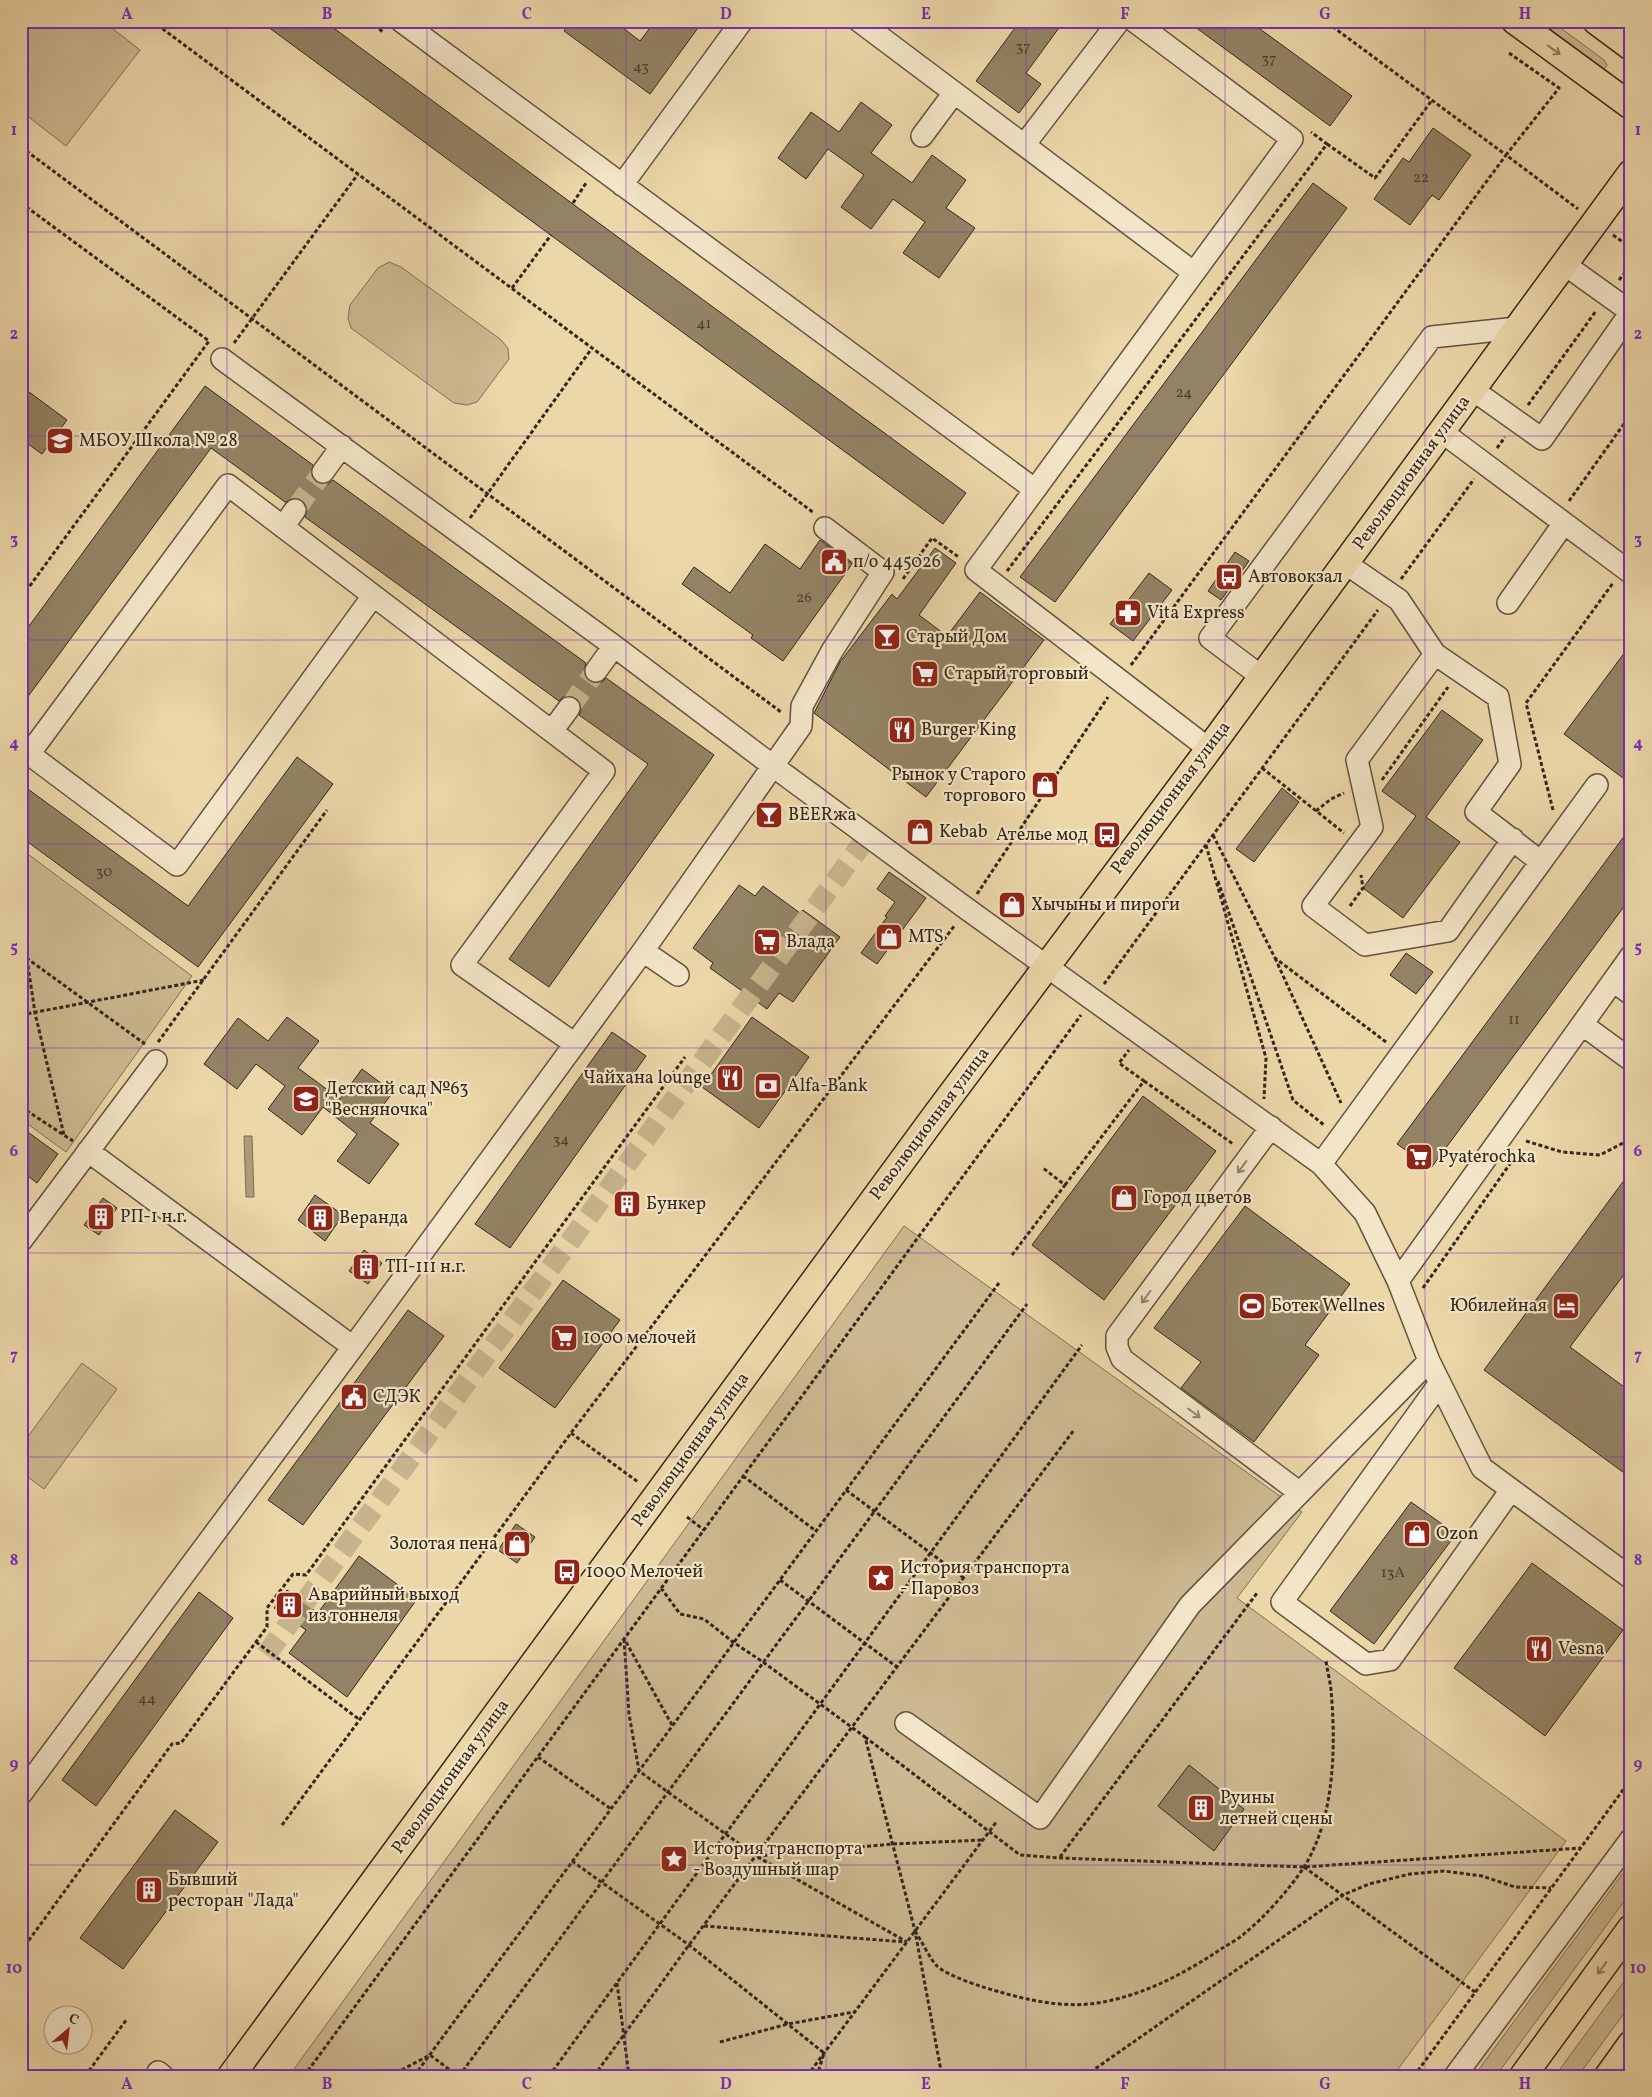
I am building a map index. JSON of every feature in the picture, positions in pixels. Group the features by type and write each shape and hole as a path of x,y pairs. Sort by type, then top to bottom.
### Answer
{"main road":[{"path":"1515,21 1631,106"},
{"path":"1596,21 1631,47"},
{"name":"Революционная улица","path":"231,2076 1631,173"},
{"path":"1523,2076 1631,1928"},
{"path":"1608,2076 1631,2044"}],"street":[{"path":"401,21 1034,489"},
{"path":"622,184 742,21"},
{"path":"859,21 1193,272"},
{"path":"1024,145 1119,21"},
{"path":"1134,21 1292,139 976,570 1209,749"},
{"path":"922,136 954,93"},
{"path":"1473,390 1542,438 1631,312 1564,264"},
{"path":"1262,676 1210,638 1432,337 1517,328"},
{"path":"222,359 460,532 773,766 1046,966 1321,1164 1365,1213 1398,1281 1440,1383 1482,1468 1631,1578"},
{"path":"1442,432 1628,570"},
{"path":"323,472 342,446"},
{"path":"373,596 177,866 29,754 228,485 604,770 462,965 575,1044"},
{"path":"283,527 295,510"},
{"path":"1508,603 1560,520"},
{"path":"21,1794 242,1514 353,1347 643,951 800,726 802,706 832,651 883,572 821,521"},
{"path":"1345,563 1399,600 1435,654 1498,697 1510,764 1476,812 1541,862"},
{"path":"596,671 614,646"},
{"path":"1435,654 1357,760 1372,826 1313,906 1365,945 1448,931 1513,839"},
{"path":"552,731 569,708"},
{"path":"1321,1164 1597,785"},
{"path":"643,951 678,975"},
{"path":"1398,1281 1631,956"},
{"path":"1613,981 1631,994"},
{"path":"1583,1025 1631,1060"},
{"path":"21,1241 156,1061"},
{"path":"1267,1125 1117,1336 1117,1348 1122,1359 1300,1493"},
{"path":"88,1151 353,1347"},
{"path":"906,1723 1040,1818 1190,1605 1430,1361"},
{"path":"1440,1383 1282,1602 1366,1664 1390,1660 1512,1490"},
{"path":"1455,2076 1631,1839"}],"path":[{"path":"152,21 512,288 821,521"},
{"path":"1509,53 1559,88 1506,155 1595,222"},
{"path":"1327,144 1374,178 1432,100"},
{"path":"21,147 800,726"},
{"path":"222,359 358,174"},
{"path":"572,203 586,182"},
{"path":"21,203 208,341 21,598"},
{"path":"512,288 551,236"},
{"path":"304,2076 1631,265"},
{"path":"460,532 592,348"},
{"path":"1560,520 1631,414"},
{"path":"896,573 904,579 932,538 976,570"},
{"path":"1560,837 1526,703 1628,570"},
{"path":"1382,781 1459,671"},
{"path":"1262,768 1358,845"},
{"path":"21,954 153,1050 327,810"},
{"path":"1213,835 1275,958 1346,1130"},
{"path":"1206,845 1266,1058 1267,1125"},
{"path":"1206,845 1293,1100 1346,1130"},
{"path":"1350,906 1363,888 1361,872"},
{"path":"27,958 34,1013 64,1135"},
{"path":"1275,958 1401,1054"},
{"path":"21,1015 204,980"},
{"path":"21,1951 172,1744 181,1744 267,1627 267,1608 293,1574 306,1575 685,1058"},
{"path":"1119,1063 1236,1146"},
{"path":"1012,1255 1144,1081"},
{"path":"21,1107 88,1151"},
{"path":"1531,1134 1526,1142 1562,1152 1600,1155 1631,1139"},
{"path":"1420,1292 1515,1157"},
{"path":"1043,1168 1064,1185"},
{"path":"414,2076 999,1283"},
{"path":"430,2055 459,2076 1027,1304"},
{"path":"549,2076 1082,1344"},
{"path":"594,2076 1074,1430"},
{"path":"571,1433 643,1486"},
{"path":"743,1476 816,1532"},
{"path":"846,1490 964,1578"},
{"path":"687,1517 704,1530"},
{"path":"780,1580 898,1667"},
{"path":"661,1588 680,1614 704,1619 733,1642 865,1736 1020,1854 1060,1858 1304,1867 1580,1848"},
{"path":"1060,1858 1257,1593"},
{"path":"916,1931 937,1966 976,1985 1018,1997 1058,2004 1096,2003 1130,1996 1163,1982 1207,1958 1247,1932 1304,1867 1315,1844 1324,1816 1332,1772 1333,1749 1331,1689 1323,1632"},
{"path":"624,1639 672,1725"},
{"path":"624,1639 629,1714 639,1771 756,1856 907,1942"},
{"path":"256,1642 360,1720"},
{"path":"865,1736 916,1931 942,2076"},
{"path":"538,1757 611,1809"},
{"path":"1414,2076 1631,1779"},
{"path":"807,2076 997,1821"},
{"path":"756,1856 893,1844 983,1840"},
{"path":"572,1861 689,1946 824,2053"},
{"path":"1304,1867 1475,1992"},
{"path":"1085,2076 1343,1895 1377,1882 1410,1874 1444,1871 1482,1876 1515,1887 1551,1888"},
{"path":"704,1926 907,1942"},
{"path":"617,1983 629,2076"},
{"path":"720,2042 788,2024 855,2012"},
{"path":"85,2076 127,2019"},
{"path":"817,2076 824,2053"},
{"path":"390,2076 430,2055"}],"shaded area":[{"path":"21,21 103,21 140,50 66,146 21,111"},
{"path":"1533,21 1551,21 1604,60 1607,65 1604,69 1597,68"},
{"path":"389,262 401,267 500,339 508,348 509,359 477,402 467,405 454,403 351,328 348,318 350,305 378,268"},
{"path":"21,849 192,976 66,1152 21,1119"},
{"path":"244,1136 252,1136 254,1197 246,1197"},
{"path":"904,1226 1302,1512 1237,1598 1566,1841 1393,2076 289,2076"},
{"path":"82,1363 117,1389 44,1489 21,1472 21,1446"},
{"path":"1623,1873 1631,1878 1631,1892 1496,2076 1474,2076"},
{"path":"1631,1972 1631,2004 1578,2076 1555,2076"}],"building":[{"path":"260,21 324,21 966,493 943,524"},
{"path":"571,21 614,21 640,41 655,21 703,21 650,94 564,31"},
{"path":"1020,21 1064,21 1026,73 1041,84 1019,113 976,81"},
{"path":"1187,21 1249,21 1352,96 1330,126"},
{"path":"861,102 892,125 871,153 912,183 932,155 966,180 946,208 975,228 939,278 903,253 925,222 893,199 871,229 841,207 864,175 828,149 806,179 778,158 811,112 839,132"},
{"path":"1433,128 1471,155 1439,200 1432,195 1410,225 1374,199 1403,158 1409,162"},
{"path":"1313,183 1347,208 1055,602 1020,577"},
{"path":"21,386 67,420 42,454 21,439"},
{"path":"205,386 313,465 311,477 316,482 328,484 333,480 586,663 584,670 588,681 602,682 606,678 714,755 549,987 509,959 648,764 579,715 581,703 576,698 564,696 559,701 305,517 307,511 303,500 296,498 285,502 211,448 21,706 21,637"},
{"path":"820,540 852,564 783,661 751,638 753,635 682,584 694,567 730,593 765,544 800,569"},
{"name":"Старый торговый","path":"935,548 956,563 919,615 947,636 980,592 1044,640 926,797 814,713 840,662 892,594 897,599"},
{"path":"1235,552 1249,561 1221,600 1208,591"},
{"path":"1149,573 1172,590 1133,641 1110,624"},
{"path":"1631,644 1631,784 1564,734"},
{"path":"1442,710 1483,740 1426,817 1460,842 1403,918 1363,888 1416,816 1382,791"},
{"path":"297,757 333,784 198,967 21,837 21,784 188,906"},
{"path":"1282,788 1299,802 1254,862 1236,849"},
{"path":"1631,827 1631,897 1431,1168 1397,1144"},
{"path":"889,872 926,898 877,964 861,953 887,917 885,916 895,902 877,889"},
{"name":"Влада","path":"739,885 755,896 763,886 800,913 803,910 840,937 793,1002 779,993 767,1009 710,968 713,963 693,948"},
{"path":"1406,953 1433,972 1416,994 1390,975"},
{"path":"287,1017 319,1041 298,1068 340,1099 362,1069 393,1092 370,1123 399,1144 369,1184 337,1161 357,1134 323,1107 302,1135 268,1109 285,1086 256,1064 237,1089 204,1064 238,1018 268,1041"},
{"path":"752,1017 809,1057 759,1128 702,1087"},
{"path":"612,1032 646,1056 510,1248 475,1224"},
{"name":"Город цветов","path":"1143,1096 1216,1151 1104,1300 1032,1245"},
{"path":"21,1127 58,1154 37,1183 21,1171"},
{"name":"Юбилейная","path":"1631,1171 1631,1265 1570,1347 1631,1392 1631,1478 1484,1370"},
{"name":"Веранда","path":"315,1195 343,1215 325,1241 298,1220"},
{"name":"РП-1 н.г.","path":"103,1198 117,1208 99,1235 84,1225"},
{"name":"Ботек Wellnes","path":"1245,1206 1350,1284 1305,1345 1319,1355 1254,1442 1181,1388 1201,1362 1154,1328"},
{"name":"ТП-111 н.г.","path":"364,1250 382,1263 368,1284 349,1271"},
{"name":"1000 мелочей","path":"563,1280 620,1320 555,1408 499,1368"},
{"path":"408,1310 444,1336 303,1525 268,1500"},
{"path":"1411,1502 1456,1534 1374,1644 1330,1611"},
{"name":"Золотая пена","path":"516,1524 535,1537 517,1563 498,1550"},
{"path":"359,1556 417,1599 347,1697 289,1653 306,1630 274,1608 287,1590 318,1613"},
{"name":"Vesna","path":"1532,1563 1623,1630 1545,1736 1454,1668"},
{"path":"199,1592 233,1618 96,1806 62,1780"},
{"name":"Руины летней сцены","path":"1189,1765 1244,1809 1214,1851 1158,1806"},
{"name":"Бывший ресторан \"Лада\"","path":"175,1810 218,1842 123,1969 80,1938"}],"tunnel":[{"path":"295,510 323,472"},
{"path":"569,708 596,671"},
{"path":"266,1655 868,836"}],"place":[{"name":"МБОУ Школа № 28","path":"60,441"},
{"name":"п/о 445026","path":"834,562"},
{"name":"Автовокзал","path":"1229,577"},
{"name":"Vita Express","path":"1128,613"},
{"name":"Старый Дом","path":"887,637"},
{"name":"Старый торговый","path":"925,674"},
{"name":"Burger King","path":"902,730"},
{"name":"Рынок у Старого торгового","path":"1045,785"},
{"name":"BEERжа","path":"769,815"},
{"name":"Kebab","path":"920,832"},
{"name":"Ателье мод","path":"1107,835"},
{"name":"Хычыны и пироги","path":"1012,905"},
{"name":"MTS","path":"889,937"},
{"name":"Влада","path":"767,942"},
{"name":"Чайхана lounge","path":"730,1078"},
{"name":"Alfa-Bank","path":"768,1086"},
{"name":"Детский сад №63 \"Весняночка\"","path":"306,1099"},
{"name":"Pyaterochka","path":"1419,1157"},
{"name":"Город цветов","path":"1124,1198"},
{"name":"Бункер","path":"627,1204"},
{"name":"РП-1 н.г.","path":"101,1217"},
{"name":"Веранда","path":"320,1218"},
{"name":"ТП-111 н.г.","path":"366,1267"},
{"name":"Ботек Wellnes","path":"1252,1306"},
{"name":"Юбилейная","path":"1566,1306"},
{"name":"1000 мелочей","path":"564,1338"},
{"name":"СДЭК","path":"354,1397"},
{"name":"Ozon","path":"1417,1534"},
{"name":"Золотая пена","path":"517,1544"},
{"name":"1000 Мелочей","path":"567,1572"},
{"name":"История транспорта - Паровоз","path":"881,1578"},
{"name":"Аварийный выход из тоннеля","path":"289,1605"},
{"name":"Vesna","path":"1539,1649"},
{"name":"Руины летней сцены","path":"1201,1808"},
{"name":"История транспорта - Воздушный шар","path":"674,1859"},
{"name":"Бывший ресторан \"Лада\"","path":"149,1890"}]}
